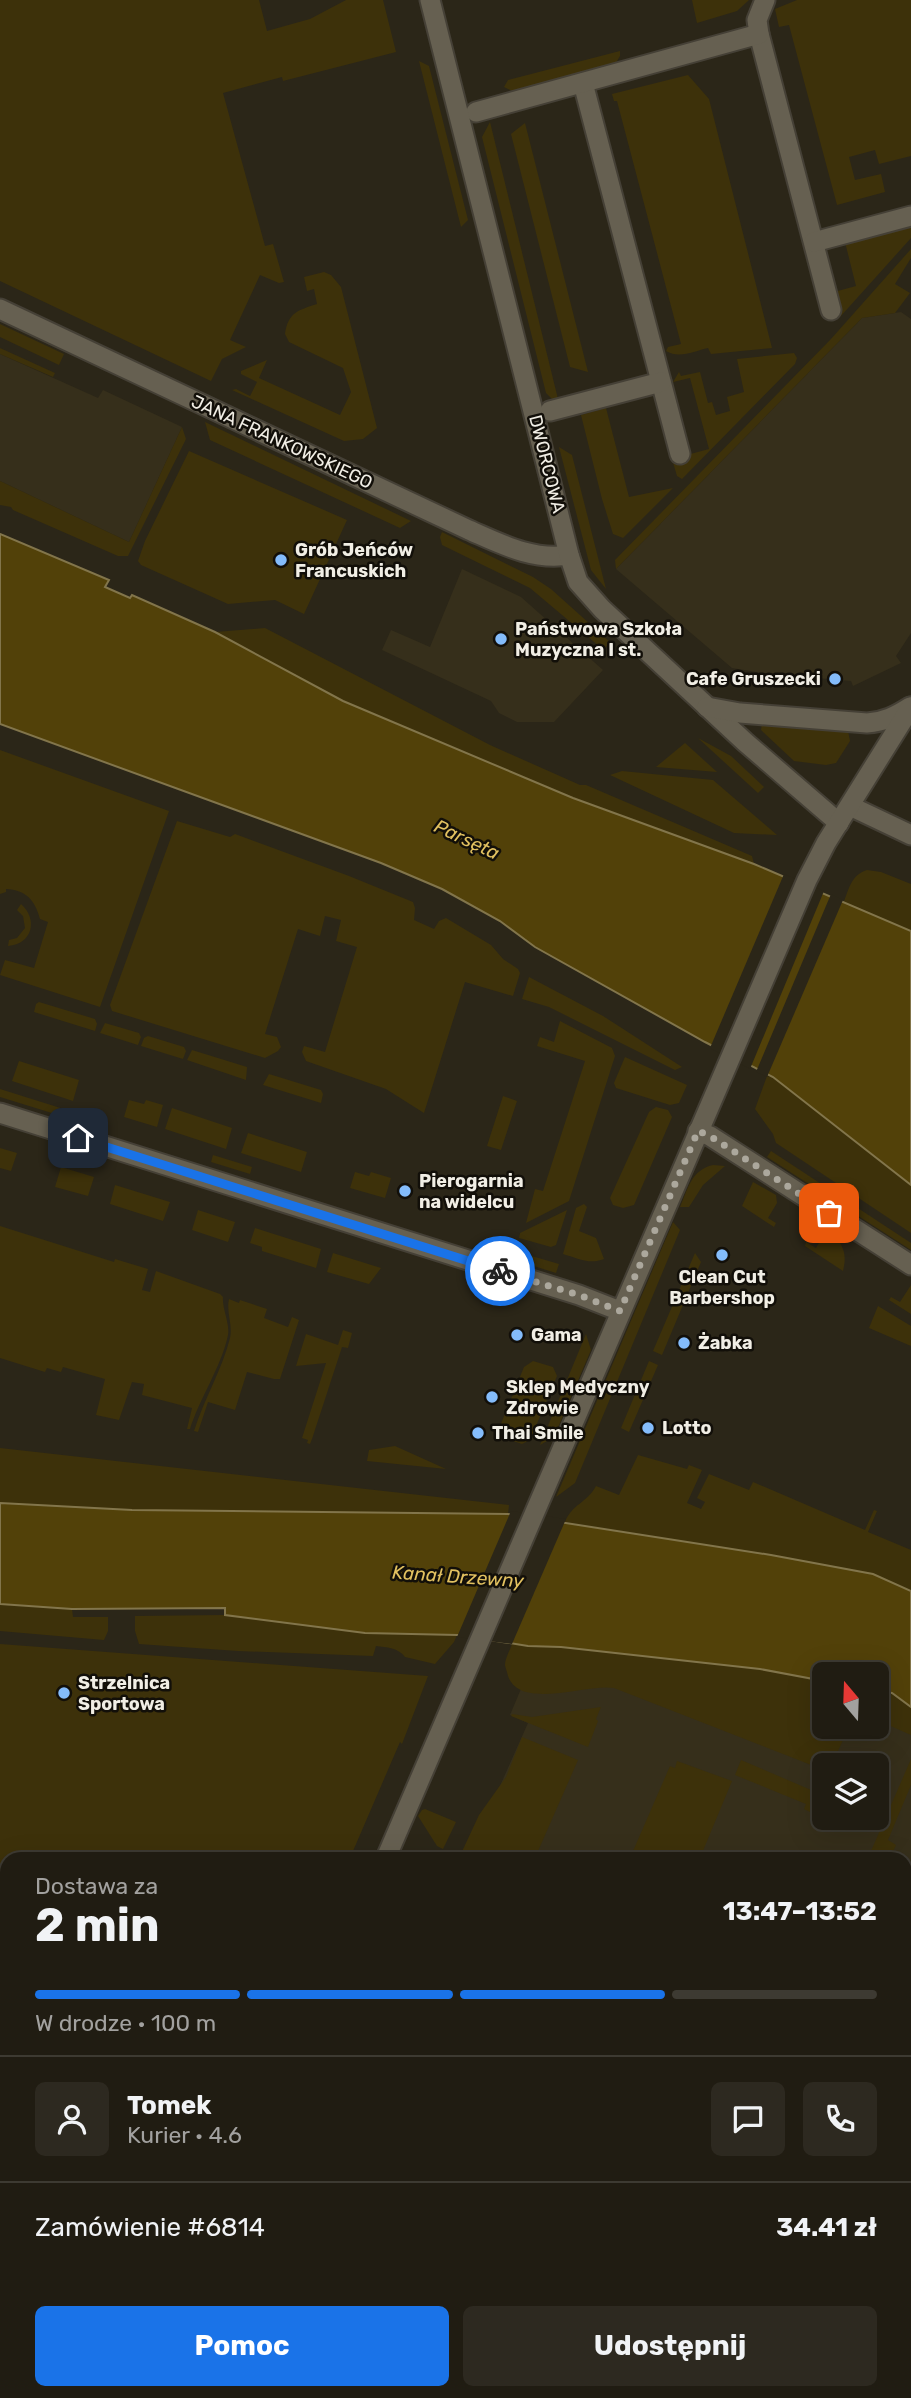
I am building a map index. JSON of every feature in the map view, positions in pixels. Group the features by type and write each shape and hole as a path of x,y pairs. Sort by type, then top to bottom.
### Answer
{"street":[{"name":"DWORCOWA","path":"430,0 578,582 707,707 791,783 845,815 911,835"},
{"path":"765,0 757,20 759,34 831,310"},
{"path":"476,113 759,34"},
{"path":"583,83 680,454"},
{"path":"814,242 911,216"},
{"name":"JANA FRANKOWSKIEGO","path":"0,309 469,530 533,555 569,555"},
{"path":"550,411 661,382"},
{"path":"707,707 740,713 878,723 911,707"},
{"path":"389,1852 807,880 911,707"},
{"path":"0,1113 579,1295 620,1311"},
{"path":"698,1131 710,1136 911,1265"}],"shaded area":[{"path":"0,0 259,0 267,31 310,19 346,0 383,0 396,52 283,81 282,77 223,93 265,246 273,244 284,282 279,283 260,275 230,340 246,347 222,359 211,381 0,281"},
{"path":"692,0 749,0 737,11 697,23"},
{"path":"797,0 911,0 911,156 879,164 875,150 849,157 855,180 881,174 885,192 837,205 789,25 779,27 775,9"},
{"path":"620,51 614,66 516,93 504,87 508,80"},
{"path":"419,61 429,66 468,220 461,227"},
{"path":"688,75 709,99 772,348 711,354 708,348 682,354 666,351 668,347 681,344 617,101 614,101 612,94"},
{"path":"490,122 558,399 553,400 546,393 482,137"},
{"path":"525,123 588,372 570,367 511,134"},
{"path":"911,225 911,238 840,317 834,292 856,286 845,242"},
{"path":"911,249 911,258 895,284 910,293 895,313 862,318 616,569 615,560 831,339"},
{"path":"324,272 331,275 341,287 377,428 363,439 344,441 232,390 236,389 250,396 257,382 241,374 241,371 267,360 259,378 340,415 351,392 343,368 289,342 285,334 292,316 317,304 314,289 307,291 304,277"},
{"path":"901,312 911,319 911,633 896,656 901,663 853,686 851,681 732,668 616,569 862,318"},
{"path":"0,324 64,354 59,365 0,337"},
{"path":"0,348 55,373 53,377 0,354"},
{"path":"794,353 797,358 795,364 682,479 677,476 672,459 709,449 690,378 673,382 679,372 681,376 700,372 708,403 712,402 716,415 730,411 727,397 744,392 737,359"},
{"path":"0,354 98,398 103,390 182,427 129,542 0,481"},
{"path":"606,408 629,497 673,488 623,538 613,534 581,415"},
{"path":"205,422 411,521 400,528 210,440"},
{"path":"182,427 186,439 128,556 118,556 11,507 0,505 0,481 129,542"},
{"path":"559,447 572,455 606,589 591,570"},
{"path":"189,451 347,520 304,614 275,600 228,604 141,565 138,561"},
{"path":"442,532 533,577 551,589 610,642 605,648 600,647 530,588 442,545"},
{"name":"Państwowa Szkoła Muzyczna I st.","path":"462,569 521,597 603,670 554,722 517,722 499,713 491,701 382,650 391,630 430,647"},
{"path":"265,628 490,745 752,856 754,864 573,798 343,701 215,632"},
{"path":"762,723 848,731 850,741 836,763 826,765 794,761 761,730"},
{"path":"698,738 731,756 764,787 758,793"},
{"path":"685,743 717,772 656,767"},
{"path":"0,750 169,811 100,1007 0,975 5,960 34,968 48,922 40,919 29,897 19,891 6,889 6,892 0,894"},
{"path":"622,771 713,780 777,835 734,833 610,775"},
{"path":"177,821 230,837 235,834 413,902 414,920 434,929 439,921 446,918 491,945 503,959 518,969 520,973 513,996 465,982 424,1113 386,1089 306,1061 302,1052 304,1046 325,1052 357,947 336,941 341,920 325,916 320,936 298,929 265,1034 277,1037 281,1047 265,1058 112,1011 110,1005"},
{"path":"867,870 881,872 911,884 911,931 843,904 854,879"},
{"path":"21,904 30,917 30,930 23,941 8,946 9,940 17,938 25,928 23,916 17,910"},
{"path":"529,977 603,1016 682,1067 675,1070 549,1007 522,999"},
{"path":"39,1002 95,1019 95,1031 34,1012"},
{"path":"560,1021 612,1048 615,1056 569,1201 526,1223 535,1189 543,1191 585,1061 537,1046 540,1037 554,1042"},
{"path":"105,1023 139,1033 141,1037 138,1045 100,1033"},
{"path":"148,1036 184,1047 186,1051 183,1059 141,1046 144,1038"},
{"path":"192,1050 247,1067 246,1080 187,1060"},
{"path":"625,1057 687,1085 679,1103 670,1105 616,1088 614,1083"},
{"path":"19,1061 79,1080 73,1101 12,1081"},
{"path":"269,1074 321,1090 321,1103 263,1085"},
{"path":"767,1076 773,1077 911,1185 911,1233 776,1143 773,1134 755,1109"},
{"path":"0,1089 70,1111 68,1118 0,1097"},
{"path":"503,1096 517,1101 501,1150 487,1146"},
{"path":"129,1100 144,1104 146,1100 163,1105 157,1127 124,1117"},
{"path":"656,1107 668,1110 672,1117 634,1205 623,1208 613,1205 610,1198 649,1112"},
{"path":"172,1108 232,1128 226,1149 165,1129"},
{"path":"248,1133 307,1152 301,1172 241,1153"},
{"path":"0,1148 17,1153 11,1171 0,1168"},
{"path":"771,1151 911,1243 911,1250 767,1157"},
{"path":"213,1155 252,1167 250,1174 211,1162"},
{"path":"713,1165 725,1166 703,1185 689,1207 680,1207 695,1176"},
{"path":"61,1167 94,1177 88,1196 55,1187"},
{"path":"355,1172 369,1176 371,1172 391,1178 385,1198 350,1188"},
{"path":"753,1182 776,1195 777,1203 768,1218 776,1223 774,1227 742,1206"},
{"path":"115,1185 170,1202 163,1221 110,1204"},
{"path":"584,1204 587,1207 579,1231 596,1238 604,1259 599,1261 563,1254 576,1208"},
{"path":"198,1210 235,1222 228,1242 192,1230"},
{"path":"567,1210 556,1245 551,1247 519,1238 520,1233"},
{"path":"673,1222 680,1230 575,1483 556,1497"},
{"path":"0,1226 114,1262 115,1259 148,1269 142,1290 150,1292 156,1271 223,1297 228,1326 225,1347 190,1429 187,1429 192,1408 142,1395 144,1384 132,1382 119,1420 96,1415 105,1379 63,1367 61,1372 47,1368 45,1372 0,1358"},
{"path":"255,1228 321,1249 316,1268 262,1251 262,1247 250,1243"},
{"path":"830,1230 843,1249 843,1271 805,1246 806,1242 816,1248 824,1234"},
{"path":"518,1252 559,1264 556,1273 521,1262"},
{"path":"333,1253 381,1268 369,1284 327,1272"},
{"path":"695,1253 701,1262 662,1355 653,1351"},
{"path":"911,1285 911,1314 889,1300 891,1297 900,1302"},
{"path":"229,1299 267,1309 264,1318 288,1327 292,1317 299,1320 280,1379 247,1372 235,1410 208,1402 198,1432 194,1431 230,1338"},
{"path":"878,1306 911,1326 911,1346 869,1328"},
{"path":"343,1330 352,1333 348,1348 342,1347 310,1444 302,1438 326,1363 296,1366 306,1334 338,1345"},
{"path":"586,1334 591,1350 554,1437 540,1445"},
{"path":"533,1361 553,1367 557,1376 530,1440 522,1444 504,1438 500,1426 524,1367"},
{"path":"649,1361 658,1365 629,1432 621,1428"},
{"path":"395,1446 446,1469 367,1461 369,1450"},
{"path":"0,1448 509,1505 508,1514 132,1510 0,1503"},
{"path":"638,1455 687,1469 689,1465 702,1470 687,1503 701,1509 705,1502 697,1498 709,1474 749,1490 753,1482 865,1530 874,1510 877,1511 868,1532 911,1550 911,1591 872,1574 565,1522 596,1486 619,1495"},
{"path":"0,1604 72,1609 73,1617 108,1617 108,1631 104,1640 0,1631"},
{"path":"225,1615 365,1633 457,1635 435,1664 405,1657 392,1648 376,1646 373,1656 139,1644 135,1631 135,1616"},
{"path":"0,1644 428,1676 402,1744 400,1742 353,1852 0,1852"},
{"path":"512,1644 760,1669 812,1679 812,1740 843,1740 837,1753 812,1753 812,1765 614,1688 540,1694 526,1692 515,1686 508,1676 505,1663"},
{"path":"526,1664 812,1724 812,1740 889,1740 889,1717 911,1725 911,1852 471,1852 528,1723 510,1715 526,1677"},
{"path":"889,1693 911,1707 911,1735 889,1725"},
{"path":"601,1707 588,1747 511,1716 532,1717"},
{"path":"522,1737 578,1760 538,1852 462,1852 479,1815 506,1777"},
{"path":"911,1759 911,1785 888,1840 896,1845 893,1852 871,1852 880,1830 889,1830 889,1810"},
{"path":"741,1760 812,1790 810,1812 804,1809 806,1804 735,1775"},
{"path":"677,1761 732,1781 702,1852 633,1852 670,1766 675,1768"},
{"path":"425,1809 456,1822 443,1849 437,1846 418,1816"}],"water":[{"name":"Parsęta","path":"0,534 109,580 105,587 130,598 132,595 215,632 343,701 573,798 754,864 911,931 911,1185 773,1077 535,947 500,921 442,889 381,863 0,724"},
{"name":"Kanał Drzewny","path":"0,1503 132,1510 508,1514 771,1555 873,1574 911,1591 911,1707 889,1693 889,1662 812,1662 812,1679 760,1669 561,1647 528,1646 458,1635 365,1633 225,1615 225,1608 72,1609 0,1604"}],"pier":[{"path":"784,874 824,891 750,1069 710,1048"},
{"path":"831,894 843,900 767,1077 756,1072"},
{"path":"511,1511 566,1519 512,1644 457,1637"}],"way so far":[{"path":"500,1271 579,1295 620,1311 698,1131 710,1136 829,1213"}],"place":[{"name":"Grób Jeńców Francuskich","path":"281,560"},
{"name":"Państwowa Szkoła Muzyczna I st.","path":"501,639"},
{"name":"Cafe Gruszecki","path":"835,679"},
{"name":"Pierogarnia na widelcu","path":"405,1191"},
{"name":"Clean Cut Barbershop","path":"722,1255"},
{"name":"Gama","path":"517,1335"},
{"name":"Żabka","path":"684,1343"},
{"name":"Sklep Medyczny Zdrowie","path":"492,1397"},
{"name":"Lotto","path":"648,1428"},
{"name":"Thai Smile","path":"478,1433"},
{"name":"Strzelnica Sportowa","path":"64,1693"}],"route":[{"path":"78,1138 500,1271"}]}
